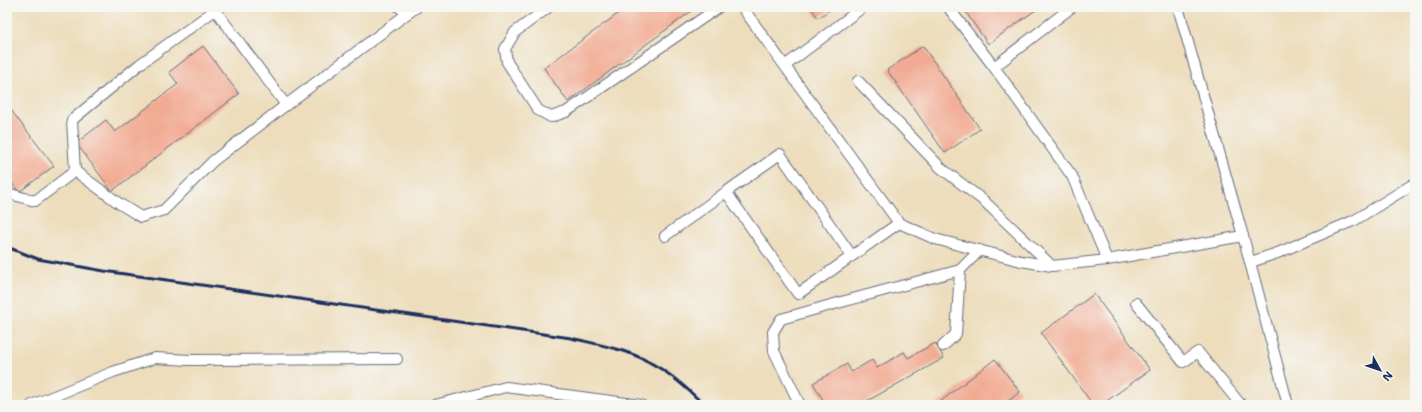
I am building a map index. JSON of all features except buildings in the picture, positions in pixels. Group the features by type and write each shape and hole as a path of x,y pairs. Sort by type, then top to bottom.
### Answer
{"lane":[{"path":"399,7 408,13"},
{"path":"75,171 120,204 141,217 164,210 213,161 417,7"},
{"path":"549,7 515,32 505,48 507,62 538,110 551,117 566,112 719,7"},
{"path":"742,7 786,65 899,223 935,239 1021,261 1052,266 1107,260 1243,236"},
{"path":"786,65 862,7"},
{"path":"948,7 994,67 1072,176 1107,260"},
{"path":"994,67 1072,7"},
{"path":"1178,7 1251,262 1288,405"},
{"path":"75,171 72,120 140,64 214,8 286,105"},
{"path":"858,81 941,168 984,201 1052,266"},
{"path":"665,236 780,154 852,256"},
{"path":"7,193 35,201 75,171"},
{"path":"1251,262 1280,252 1355,220 1415,183"},
{"path":"726,192 798,294 899,223"},
{"path":"800,405 774,351 773,332 781,319 960,270 980,250"},
{"path":"943,346 956,334 960,270"},
{"path":"1136,303 1184,362 1198,352 1241,405"},
{"path":"32,405 113,372 155,358 189,360 398,359"},
{"path":"435,405 506,387 641,405"}],"railway":[{"path":"7,247 38,259 104,271 571,338 626,352 646,360 675,379 704,405"}]}
